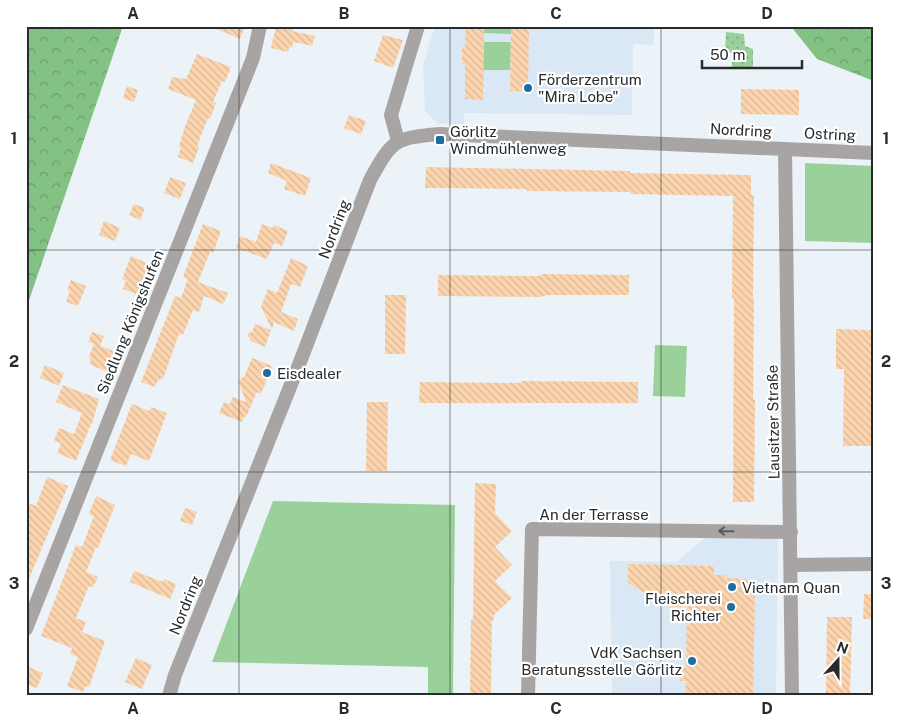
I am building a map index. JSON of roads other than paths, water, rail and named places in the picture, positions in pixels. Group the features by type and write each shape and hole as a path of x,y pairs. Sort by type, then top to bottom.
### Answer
{"street":[{"name":"Siedlung Königshufen","path":"26,629 253,58 260,26"},
{"path":"398,141 391,115 418,26"},
{"name":"Nordring","path":"169,696 175,674 300,362 370,180 381,159 398,141 412,137 440,134 785,149"},
{"name":"Ostring","path":"785,149 874,153"},
{"name":"Lausitzer Straße","path":"785,149 792,696"},
{"name":"An der Terrasse","path":"528,696 532,529 791,532"},
{"path":"791,565 874,564"}],"place":[{"name":"Förderzentrum \"Mira Lobe\"","path":"528,88"},
{"name":"Görlitz Windmühlenweg","path":"440,140"},
{"name":"Eisdealer","path":"267,373"},
{"name":"Vietnam Quan","path":"732,587"},
{"name":"Fleischerei Richter","path":"731,607"},
{"name":"VdK Sachsen Beratungsstelle Görlitz","path":"692,661"}]}
